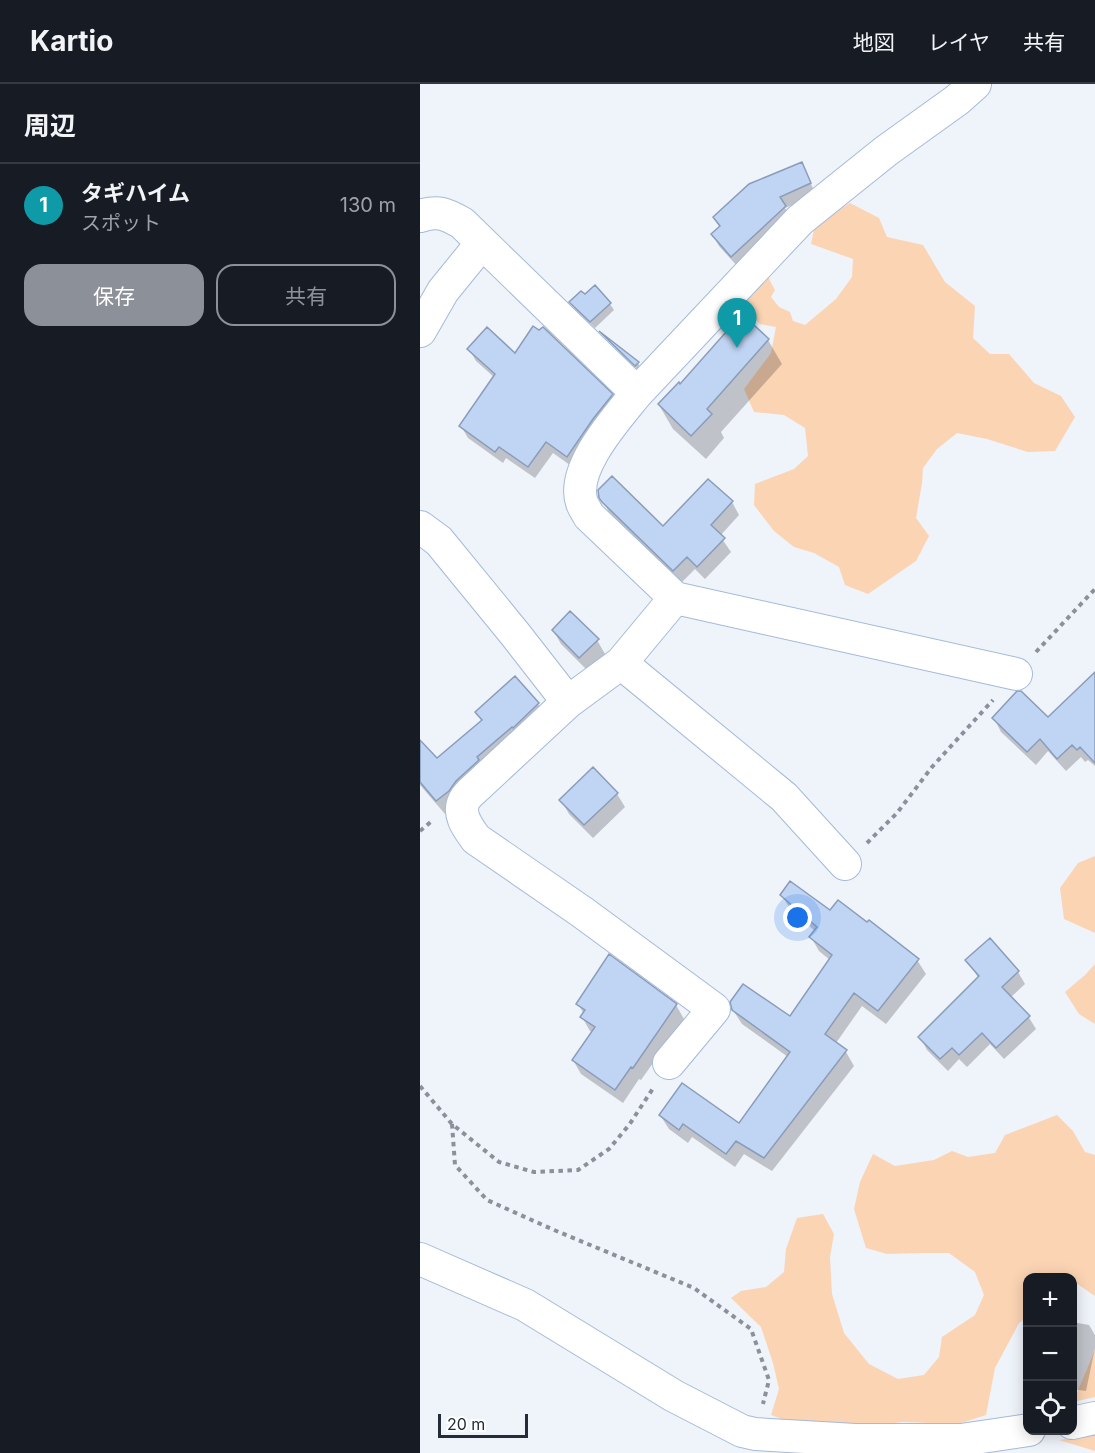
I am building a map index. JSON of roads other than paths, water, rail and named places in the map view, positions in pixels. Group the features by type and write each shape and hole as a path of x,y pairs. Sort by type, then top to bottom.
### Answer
{"street":[{"path":"975,84 800,220 637,393 597,444 586,465 581,487 582,502 589,516 675,598 1016,674"},
{"path":"420,216 431,212 448,215 462,223 637,393"},
{"path":"420,331 443,291 482,243"},
{"path":"420,527 439,541 568,702"},
{"path":"669,1063 714,1009 582,912 476,840 466,826 462,802 568,702 621,663 675,598"},
{"path":"621,663 784,797 845,864"},
{"path":"420,1259 525,1305 674,1396 742,1431 755,1434 855,1440 961,1440 1023,1432"},
{"path":"1077,1422 1095,1418"}],"place":[{"name":"タギハイム","path":"737,348"}]}
